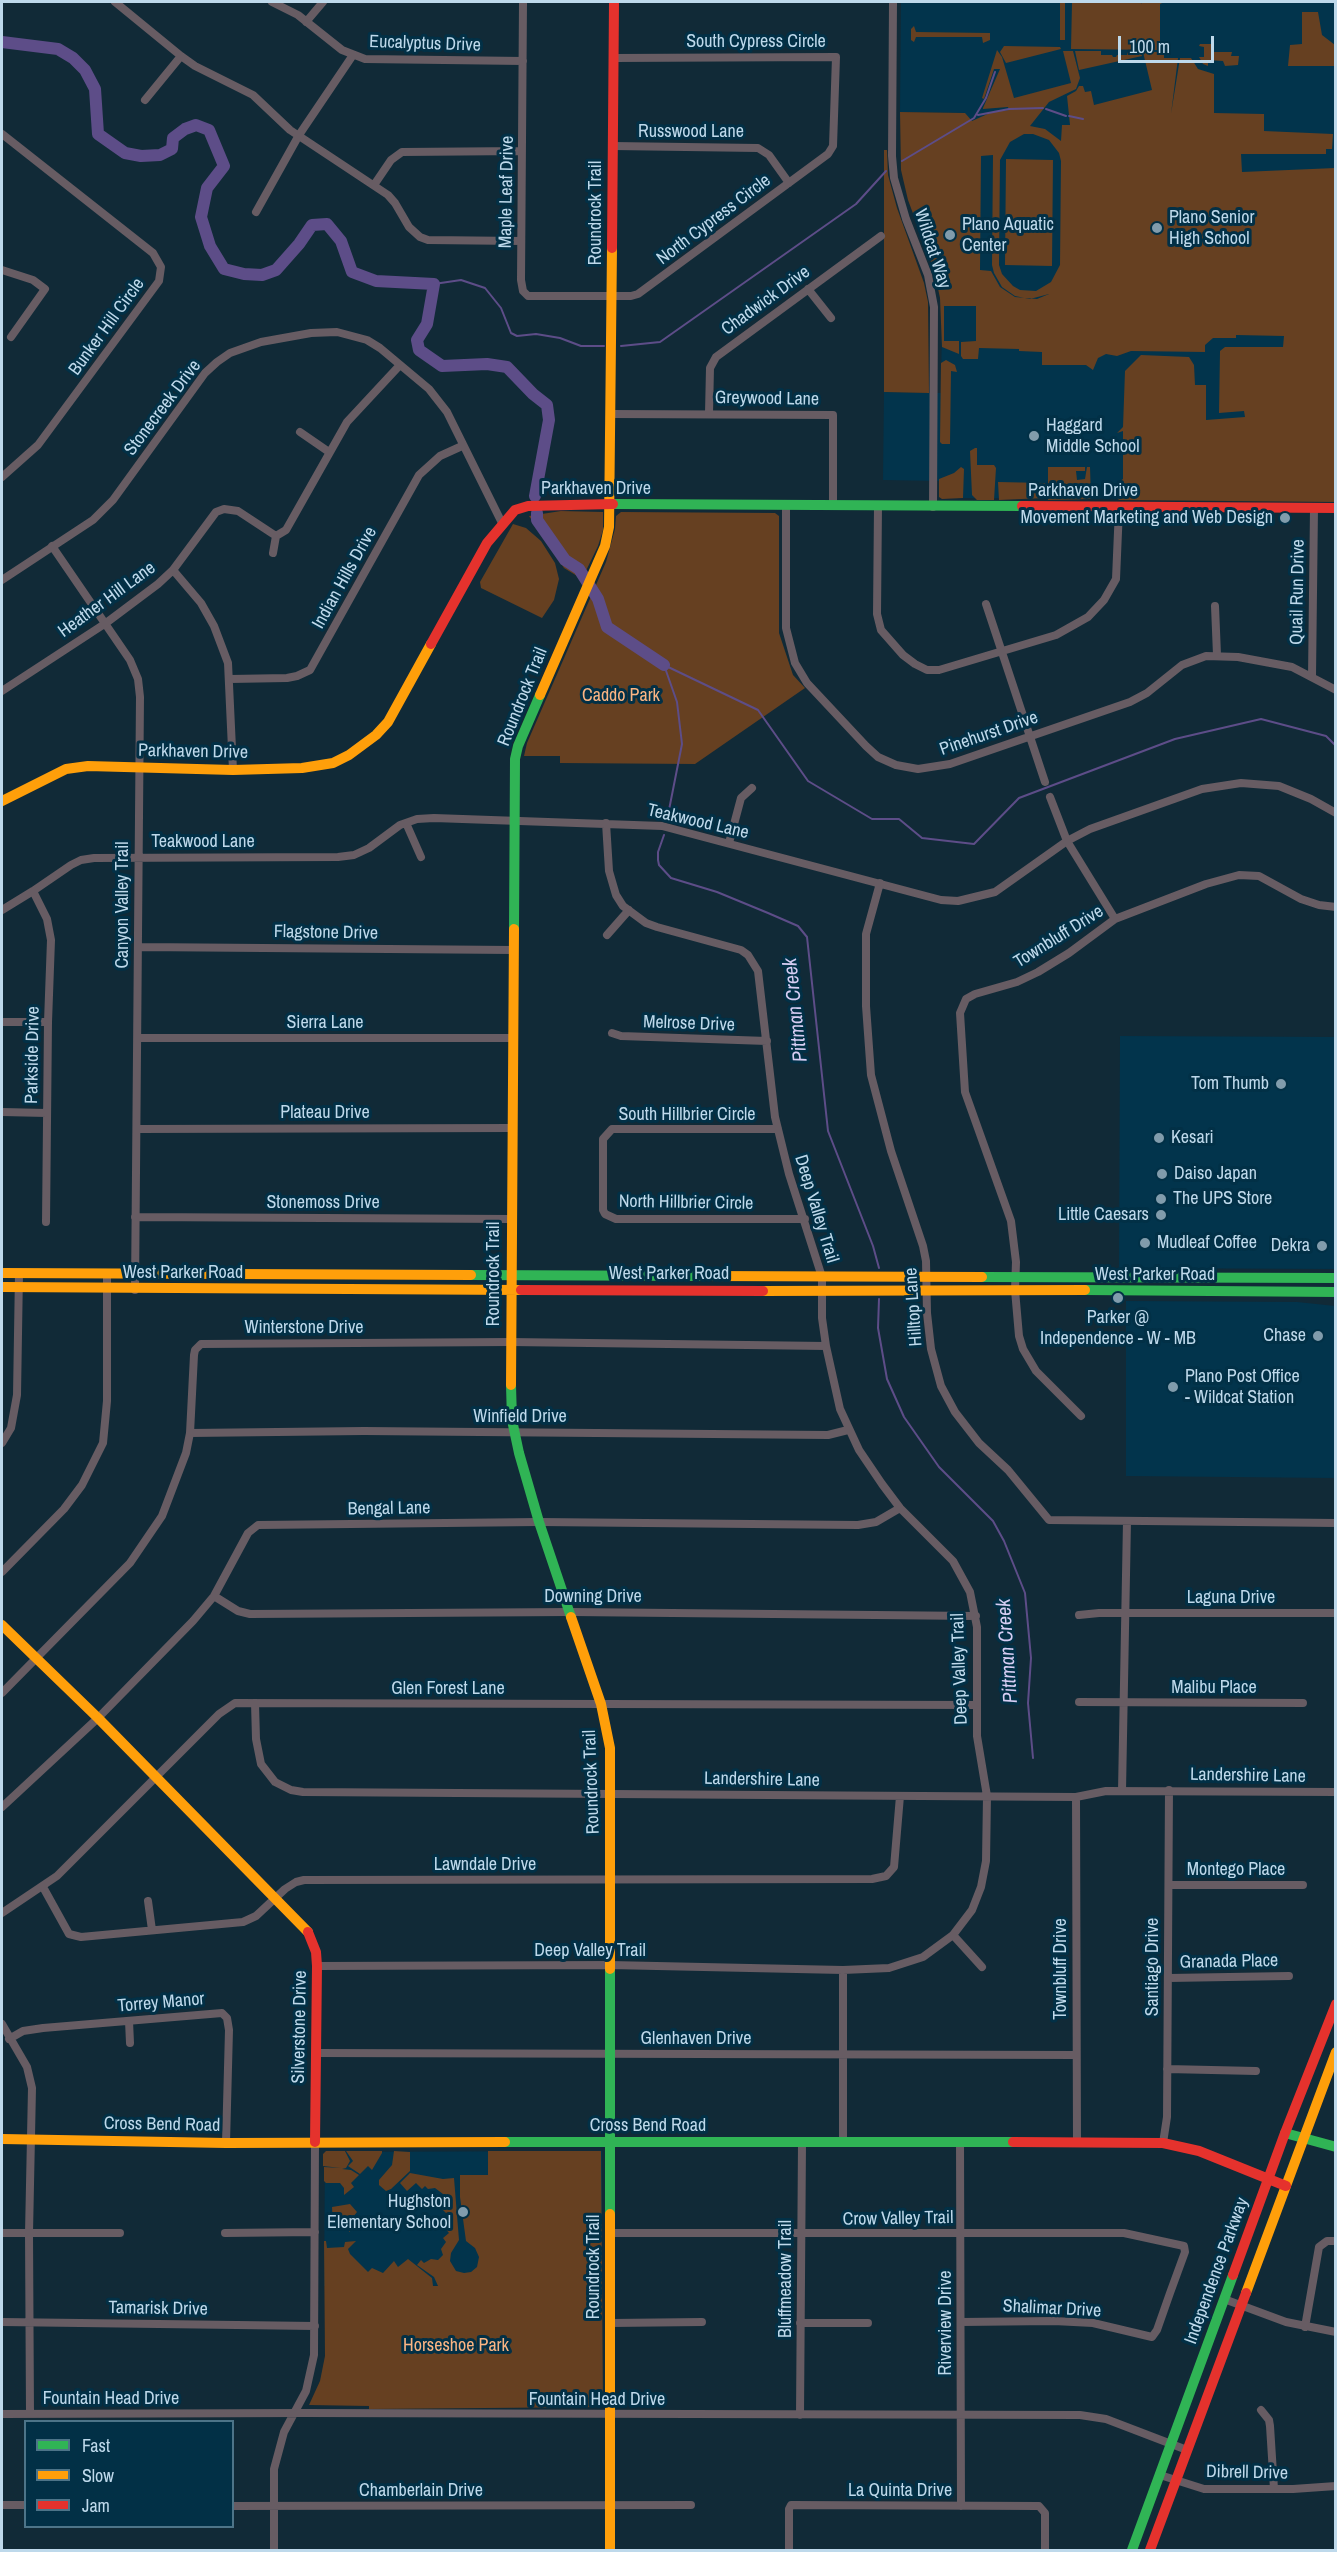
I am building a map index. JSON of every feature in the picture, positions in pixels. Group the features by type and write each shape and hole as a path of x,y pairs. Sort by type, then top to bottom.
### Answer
{"street":[{"path":"115,2 195,66 253,94 285,126 374,185 395,203 405,222 420,237 428,240 521,241"},
{"name":"Eucalyptus Drive","path":"272,2 282,6 342,50 353,55 381,60 523,61"},
{"path":"306,22 323,2"},
{"name":"Maple Leaf Drive","path":"524,2 521,280 526,296 612,296"},
{"name":"Roundrock Trail","path":"610,2550 610,1748 601,1704 539,1522 514,1432 510,1342 515,759 518,746 605,546 609,527 614,2"},
{"name":"Wildcat Way","path":"893,2 892,156 894,178 906,219 928,275 934,307 933,507"},
{"path":"256,212 299,135 353,55"},
{"path":"145,100 181,56"},
{"name":"South Cypress Circle","path":"614,58 836,57 835,139 828,154"},
{"name":"Bunker Hill Circle","path":"2,134 153,253 161,267 159,281 38,445 2,477"},
{"name":"Russwood Lane","path":"613,146 758,148 769,155 789,183"},
{"path":"374,185 391,160 402,152 522,151"},
{"name":"North Cypress Circle","path":"612,296 631,296 647,289 828,154"},
{"name":"Chadwick Drive","path":"709,413 710,368 716,357 881,236"},
{"path":"2,270 33,280 45,289 11,337"},
{"path":"808,289 831,318"},
{"name":"Stonecreek Drive","path":"2,580 93,520 113,500 205,373 231,353 261,342 287,336 337,332 367,340 429,389 447,412 502,522"},
{"path":"273,553 276,536 285,530 347,422 400,365"},
{"name":"Greywood Lane","path":"610,414 833,415 832,505"},
{"path":"300,432 328,452"},
{"name":"Indian Hills Drive","path":"230,679 287,678 310,670 419,475 440,456 462,446"},
{"name":"Parkhaven Drive","path":"2,801 66,769 88,766 232,770 302,768 333,763 356,751 388,722 467,577 502,522 515,510 528,506 610,504 1335,508"},
{"name":"Pinehurst Drive","path":"786,505 786,628 791,652 807,683 866,746 878,757 896,765 928,769 950,764 1030,737 1139,698 1182,664 1206,656 1217,655 1282,665 1312,676 1335,690"},
{"path":"878,506 877,614 881,630 903,655 927,670 952,668 1056,635 1088,616 1104,600 1116,579 1119,508"},
{"name":"Quail Run Drive","path":"1312,676 1314,508"},
{"name":"Heather Hill Lane","path":"2,691 106,623 173,570 216,512 224,509 238,511 276,536"},
{"name":"Canyon Valley Trail","path":"52,546 130,660 138,679 140,768 137,857 139,947 135,1290"},
{"path":"173,570 201,603 214,626 228,663 232,770"},
{"path":"986,604 1045,782"},
{"path":"1215,606 1217,655"},
{"name":"Teakwood Lane","path":"2,910 81,860 137,857 338,857 354,855 369,848 389,832 406,823 434,818 662,826 941,900 958,901 996,892 1067,842 1090,829 1202,789 1242,783 1286,788 1335,813"},
{"path":"729,843 741,798 752,788"},
{"path":"1050,797 1067,842 1114,919"},
{"path":"406,823 421,857"},
{"name":"Deep Valley Trail","path":"318,1966 610,1965 872,1969 901,1965 923,1957 953,1935 972,1910 981,1887 986,1861 987,1796 976,1736 978,1640 976,1616 967,1583 953,1561 900,1508 870,1467 848,1430 834,1388 826,1346 822,1277 789,1174 778,1129 758,971 748,955 741,950 657,927 646,923 629,910 616,896 611,883 606,823"},
{"name":"Townbluff Drive","path":"1081,1416 1048,1386 1028,1360 1019,1336 1011,1221 964,1092 960,1013 966,999 975,994 1017,982 1038,972 1069,953 1114,919 1206,884 1249,874 1259,876 1310,903 1335,907"},
{"name":"Hilltop Lane","path":"880,884 866,934 866,1006 871,1075 891,1151 923,1246 931,1349 941,1386 955,1412 979,1443 1008,1470 1046,1518 1053,1520 1335,1523"},
{"name":"Parkside Drive","path":"33,891 50,929 46,1222"},
{"path":"607,935 629,910"},
{"name":"Flagstone Drive","path":"139,947 513,950"},
{"path":"2,1022 48,1022"},
{"name":"Melrose Drive","path":"612,1033 621,1036 767,1041"},
{"name":"Sierra Lane","path":"138,1038 513,1038"},
{"path":"2,1112 47,1113"},
{"name":"Plateau Drive","path":"138,1129 512,1128"},
{"name":"South Hillbrier Circle","path":"601,1176 603,1139 612,1130 778,1129"},
{"name":"North Hillbrier Circle","path":"601,1176 603,1209 605,1214 615,1219 805,1219"},
{"name":"Stonemoss Drive","path":"135,1217 511,1219"},
{"name":"West Parker Road","path":"2,1273 1335,1278"},
{"path":"2,1443 15,1413 19,1273"},
{"path":"2,1572 64,1509 82,1485 99,1455 106,1425 107,1273"},
{"path":"1093,1291 1094,1277"},
{"path":"1169,1278 1169,1292"},
{"path":"1252,1278 1252,1292"},
{"name":"West Parker Road","path":"2,1287 107,1290 1335,1292"},
{"name":"Winterstone Drive","path":"2,1693 106,1589 142,1548 171,1496 190,1433 194,1356 195,1350 201,1344 510,1342 826,1346"},
{"name":"Winfield Drive","path":"190,1433 514,1432 828,1435 848,1430"},
{"name":"Bengal Lane","path":"2,1807 98,1718 174,1641 214,1596 248,1533 258,1525 539,1522 858,1525 876,1522 900,1508"},
{"path":"1122,1791 1127,1521"},
{"name":"Downing Drive","path":"214,1596 238,1611 250,1614 571,1612 976,1616"},
{"name":"Laguna Drive","path":"1079,1615 1335,1613"},
{"name":"Silverstone Drive","path":"2,1625 35,1660 98,1718 309,1933 316,1952 318,1966 315,2326 311,2374 306,2391 284,2432 276,2460 274,2550"},
{"name":"Malibu Place","path":"1079,1702 1303,1703"},
{"name":"Glen Forest Lane","path":"2,1913 43,1887 228,1707 235,1703 976,1705"},
{"name":"Landershire Lane","path":"255,1703 256,1739 261,1764 275,1782 291,1790 1076,1797 1106,1791 1335,1792"},
{"name":"Santiago Drive","path":"1163,2143 1167,2117 1169,1790"},
{"name":"Lawndale Drive","path":"43,1887 66,1930 73,1936 243,1922 256,1916 285,1889 304,1880 864,1880 880,1878 891,1872 896,1862 900,1796"},
{"name":"Townbluff Drive","path":"1076,1797 1077,2141"},
{"name":"Montego Place","path":"1169,1885 1303,1885"},
{"path":"148,1901 152,1930"},
{"path":"953,1935 982,1967"},
{"path":"843,1970 843,2143"},
{"name":"Granada Place","path":"1169,1978 1289,1976"},
{"name":"Independence Parkway","path":"1132,2550 1285,2133 1335,2004"},
{"name":"Torrey Manor","path":"9,2039 23,2031 43,2028 222,2013 227,2018 226,2143"},
{"path":"129,2021 130,2043"},
{"path":"2,2024 30,2076 32,2088 29,2233 30,2414"},
{"name":"Independence Parkway","path":"1150,2550 1335,2052"},
{"name":"Glenhaven Drive","path":"316,2053 1076,2055"},
{"path":"1167,2069 1256,2071"},
{"path":"1285,2133 1335,2147"},
{"name":"Cross Bend Road","path":"2,2139 226,2143 843,2143 960,2140 1163,2143 1199,2151 1286,2186"},
{"name":"Riverview Drive","path":"960,2140 961,2506"},
{"name":"Bluffmeadow Trail","path":"800,2415 802,2143"},
{"path":"225,2233 315,2232"},
{"path":"2,2233 120,2233"},
{"name":"Crow Valley Trail","path":"611,2233 801,2235 1124,2233 1184,2246"},
{"path":"1305,2327 1319,2247 1327,2241 1335,2241"},
{"name":"Shalimar Drive","path":"961,2322 1054,2321 1093,2324 1152,2337 1157,2330 1178,2273 1185,2252 1184,2246"},
{"path":"1224,2299 1305,2327 1335,2332"},
{"name":"Tamarisk Drive","path":"2,2322 315,2326"},
{"path":"611,2323 702,2322"},
{"path":"800,2323 868,2323"},
{"path":"1261,2410 1269,2420 1270,2426 1274,2489"},
{"name":"Fountain Head Drive","path":"2,2414 1089,2415 1106,2419 1187,2451"},
{"name":"Dibrell Drive","path":"1160,2475 1204,2489 1335,2486"},
{"path":"2,2505 24,2505"},
{"name":"Chamberlain Drive","path":"234,2506 691,2505"},
{"name":"La Quinta Drive","path":"789,2550 789,2508 791,2505 1039,2506 1044,2510 1045,2550"}],"shaded area":[{"name":"Plano Senior High School","path":"901,2 1335,2 1335,499 941,498 940,481 883,480 884,392 941,393 942,318 965,113 900,112"},
{"path":"1120,1036 1335,1037 1335,1269 1119,1268"},
{"path":"1126,1301 1297,1302 1335,1306 1335,1478 1126,1476"},
{"name":"Hughston Elementary School","path":"602,2151 602,2285 324,2286 325,2152"}],"green space":[{"path":"1060,2 1065,2 1065,40 1060,40"},
{"path":"1066,2 1141,2 1142,4 1142,2 1164,2 1160,4 1160,50 1071,49 1072,3"},
{"path":"1302,12 1318,12 1322,35 1335,45 1335,66 1288,66 1290,45 1302,44"},
{"path":"914,26 916,32 990,33 990,40 983,43 982,37 916,37 914,42 911,40 911,29"},
{"path":"1200,44 1211,44 1213,52 1232,52 1231,56 1239,56 1238,65 1225,66 1223,61 1208,60 1208,66 1203,64 1199,57 1204,57 1204,47 1199,46"},
{"path":"1004,46 1060,47 1061,49 1006,63 1000,52"},
{"name":"Plano Senior High School","path":"997,50 1002,57 1014,98 1071,83 1063,51 1073,51 1080,78 1076,89 1049,102 1030,126 1045,129 1061,141 1062,125 1070,125 1067,96 1076,91 1079,86 1083,86 1085,92 1091,91 1094,105 1152,90 1143,52 1164,52 1164,58 1178,58 1171,114 1180,58 1191,58 1198,69 1214,74 1214,113 1264,114 1264,131 1333,134 1332,149 1326,149 1326,154 1241,154 1242,172 1335,168 1335,502 1119,500 1117,498 1117,483 1123,479 1123,431 1117,433 1123,427 1125,371 1141,355 1189,357 1194,365 1195,385 1206,385 1206,420 1245,417 1244,411 1219,413 1220,351 1225,347 1283,347 1284,336 1236,335 1236,338 1213,338 1205,345 1205,352 1131,351 1117,356 1106,354 1098,358 1093,370 1086,365 1042,365 1042,352 1019,351 1019,349 979,348 978,359 963,359 961,342 976,341 976,306 944,306 944,341 959,341 959,354 942,347 940,298 934,270 908,200 901,170 900,112 965,113 972,121 992,112 1009,110 1008,107 983,109 1000,69 994,69 984,99 982,98","holes":["1024,134 1033,134 1049,140 1059,153 1061,161 1060,265 1051,282 1036,291 1020,290 1013,286 1002,274 999,265 1000,160 1010,142","993,155 992,265 1002,287 1015,296 1024,298 1015,297 1000,287 991,271 980,270 981,156"]},
{"path":"1075,51 1101,51 1101,55 1112,55 1113,57 1127,55 1128,52 1141,52 1142,56 1079,70"},
{"path":"884,150 887,150 888,175 897,208 924,283 928,302 929,393 884,392"},
{"path":"1006,159 1053,160 1052,266 1005,265"},
{"path":"946,360 955,365 957,372 951,371 950,444 942,444 940,442 941,363"},
{"path":"977,448 977,465 994,465 996,468 994,500 977,500 972,495 970,451"},
{"path":"961,467 964,469 963,498 942,499 939,497 939,479 954,473"},
{"path":"1048,467 1085,467 1085,471 1076,471 1077,480 1085,479 1087,467 1090,467 1091,499 1048,500"},
{"path":"998,482 1045,483 1045,498 999,500"},
{"path":"561,511 603,512 603,530 598,546 582,579 564,568 529,516"},
{"name":"Caddo Park","path":"621,512 775,513 779,516 779,633 793,675 805,688 695,764 560,763 560,756 524,756 527,743 606,562 616,516"},
{"path":"513,524 526,528 541,541 555,563 559,579 554,600 542,618 481,588 480,582"},
{"path":"326,2151 345,2151 350,2161 346,2168 342,2169 351,2170 359,2175 351,2183 354,2187 344,2195 344,2188 340,2183 324,2181 324,2167 341,2168 323,2166 323,2154"},
{"path":"346,2151 382,2151 382,2153 372,2170 368,2166 360,2174 348,2166 353,2161"},
{"path":"394,2151 410,2152 410,2171 386,2191 379,2185 379,2180 392,2165"},
{"name":"Horseshoe Park","path":"488,2151 601,2151 603,2407 369,2409 369,2406 309,2405 320,2381 325,2356 324,2241 326,2241 327,2248 344,2247 345,2242 356,2241 348,2249 368,2272 372,2268 383,2273 394,2261 398,2267 408,2259 432,2278 433,2286 438,2286 434,2277 417,2265 421,2260 424,2263 431,2259 438,2260 443,2255 441,2249 446,2242 443,2238 449,2233 441,2223 449,2216 442,2209 445,2206 441,2200 443,2194 435,2188 428,2189 425,2186 422,2189 416,2183 407,2191 400,2183 410,2173 443,2179 454,2178 459,2240 451,2253 450,2261 456,2271 471,2272 477,2267 479,2257 475,2248 466,2241 460,2197 460,2175 488,2175"},
{"path":"350,2204 357,2212 348,2223 354,2228 349,2232 349,2227 333,2227 332,2207"}],"waterway":[{"name":"Pittman Creek","path":"2,42 58,49 73,58 85,70 95,89 98,134 125,153 141,156 160,155 172,149 173,138 185,129 196,125 209,130 224,166 207,188 201,217 210,246 224,269 244,274 262,275 276,270 312,225 327,224 341,241 352,272 376,281 434,284 427,324 417,340 419,350 442,366 487,364 507,367 547,405 549,420 535,496"},
{"path":"902,161 974,118 986,98 995,72"},
{"path":"978,115 1009,109 1043,108"},
{"path":"1046,109 1066,116"},
{"path":"1069,116 1083,119"},
{"path":"621,346 660,342 856,204 886,171"},
{"path":"434,284 461,280 485,288 501,308 511,333 517,336 536,334 560,338 581,346 604,346"},
{"name":"Pittman Creek","path":"537,513 537,520 565,560 579,569 598,599 607,627 664,665"},
{"path":"664,665 758,710 808,781 872,819 899,819 922,838 974,844 1019,798 1175,739 1261,719 1326,736 1336,746"},
{"name":"Pittman Creek","path":"664,665 677,702 682,744 667,820"},
{"name":"Pittman Creek","path":"664,835 658,852 658,860 659,865 671,878 717,892 798,926 807,937 828,1131 873,1246 879,1268"},
{"name":"Pittman Creek","path":"879,1299 878,1328 887,1379 904,1417 939,1467 993,1521 1004,1541 1025,1593 1031,1658 1028,1703 1033,1758"}],"traffic: fast":[{"path":"613,504 1022,506"},
{"path":"514,929 515,759 518,746 540,695"},
{"path":"471,1275 705,1276"},
{"path":"982,1277 1336,1278"},
{"path":"1085,1290 1336,1292"},
{"path":"511,1385 512,1420 519,1453 571,1617"},
{"path":"610,1969 610,2214"},
{"path":"1285,2133 1336,2147"},
{"path":"505,2142 1013,2142"},
{"path":"1132,2550 1233,2275"}],"traffic: slow":[{"path":"540,695 605,546 609,527 612,248"},
{"path":"2,801 66,769 88,766 233,770 302,768 333,763 349,755 376,735 388,722 431,644"},
{"path":"511,1385 514,929"},
{"path":"2,1273 471,1275"},
{"path":"705,1276 982,1277"},
{"path":"2,1287 521,1290"},
{"path":"763,1291 1085,1290"},
{"path":"571,1617 601,1704 610,1748 610,1969"},
{"path":"2,1625 98,1718 308,1932"},
{"path":"1246,2293 1336,2052"},
{"path":"2,2139 226,2143 505,2142"},
{"path":"610,2214 610,2550"}],"traffic: jam":[{"path":"612,248 614,2"},
{"path":"431,644 487,543 515,510 528,506 613,504"},
{"path":"1022,506 1336,508"},
{"path":"521,1290 763,1291"},
{"path":"308,1932 316,1952 317,1966 315,2142"},
{"path":"1233,2275 1285,2133 1336,2004"},
{"path":"1013,2142 1163,2143 1199,2151 1286,2186"},
{"path":"1150,2550 1246,2293"}],"place":[{"name":"Plano Senior High School","path":"1157,228"},
{"name":"Plano Aquatic Center","path":"950,235"},
{"name":"Haggard Middle School","path":"1034,436"},
{"name":"Movement Marketing and Web Design","path":"1285,518"},
{"name":"Tom Thumb","path":"1281,1084"},
{"name":"Kesari","path":"1159,1138"},
{"name":"Daiso Japan","path":"1162,1174"},
{"name":"The UPS Store","path":"1161,1199"},
{"name":"Little Caesars","path":"1161,1215"},
{"name":"Mudleaf Coffee","path":"1145,1243"},
{"name":"Dekra","path":"1322,1246"},
{"name":"Parker @ Independence - W - MB","path":"1118,1298"},
{"name":"Chase","path":"1318,1336"},
{"name":"Plano Post Office - Wildcat Station","path":"1173,1387"},
{"name":"Hughston Elementary School","path":"463,2212"}]}
